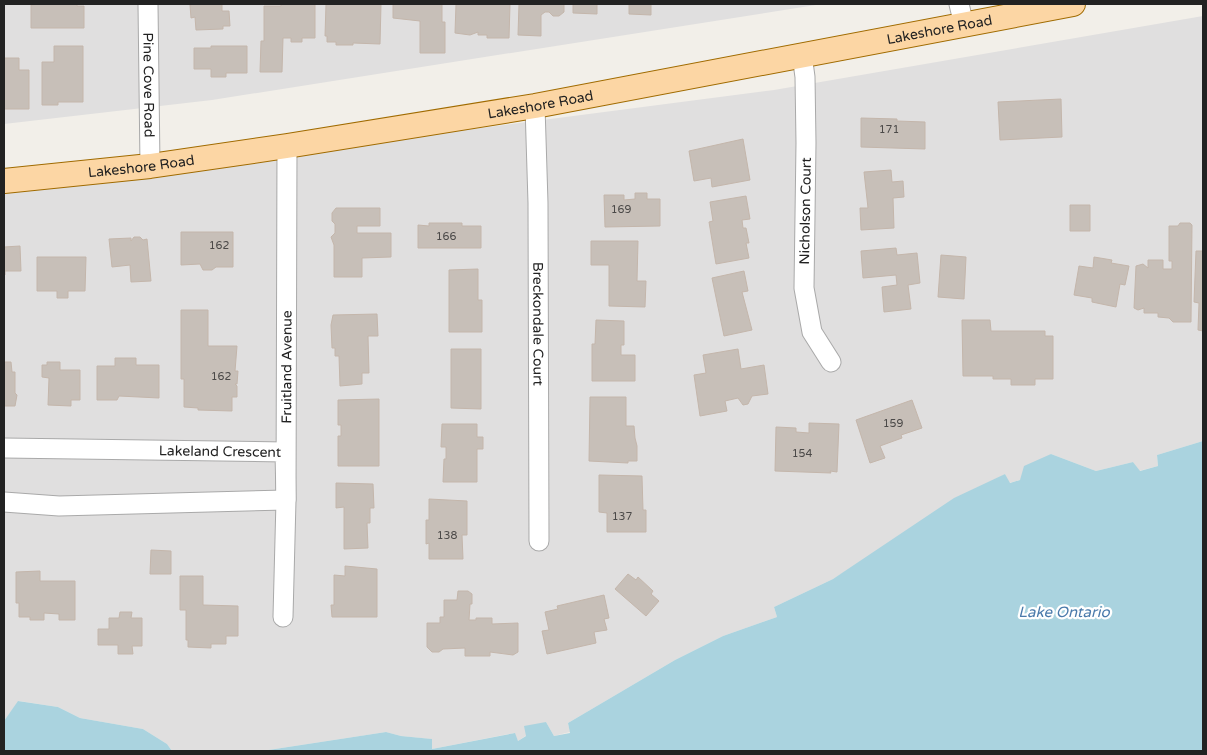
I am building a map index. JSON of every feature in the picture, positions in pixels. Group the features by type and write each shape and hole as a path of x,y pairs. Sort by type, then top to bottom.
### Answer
{"main road":[{"name":"Lakeshore Road","path":"4,181 150,166 535,106 802,55 961,14 1073,4"}],"street":[{"name":"Pine Cove Road","path":"148,4 150,166"},
{"name":"Nicholson Court","path":"802,55 805,77 806,143 804,288 812,332 831,362"},
{"name":"Breckondale Court","path":"535,106 538,202 539,541"},
{"name":"Fruitland Avenue","path":"283,617 286,500 287,146"},
{"name":"Lakeland Crescent","path":"4,448 285,452 286,500"},
{"path":"4,502 59,506 286,500"}],"shaded area":[{"path":"4,4 822,4 212,100 4,124"},
{"path":"1203,16 1203,441 1157,455 1158,466 1139,471 1133,462 1096,471 1051,454 1020,480 1009,483 1005,474 833,579 774,607 777,617 723,636 675,660 568,723 570,732 554,736 546,722 518,741 514,733 432,749 431,739 401,736 386,732 262,751 172,751 167,744 143,729 80,718 58,707 19,701 4,721 4,190 774,90"}],"water":[{"name":"Lake Ontario","path":"1203,441 1203,751 262,751 386,732 401,736 432,739 432,749 515,733 518,741 526,736 524,726 546,722 554,736 570,733 568,723 675,660 723,636 777,617 774,607 833,579 954,498 1005,474 1010,483 1020,480 1024,466 1051,454 1096,471 1133,462 1140,471 1158,466 1157,455"},
{"path":"18,701 58,707 80,718 143,729 167,744 172,751 4,751 4,721"}],"building":[{"path":"77,4 77,6 84,6 84,28 31,28 31,5"},
{"path":"222,4 222,11 229,11 230,26 223,26 223,29 196,30 195,17 191,18 190,5"},
{"path":"281,4 315,4 315,38 302,38 302,42 291,42 291,38 283,38 282,72 260,72 261,41 264,41 264,6 281,6"},
{"path":"326,4 381,4 380,44 353,43 353,45 336,45 336,42 327,42 327,36 325,36"},
{"path":"393,4 442,4 442,22 445,22 445,53 420,53 420,21 393,18"},
{"path":"456,4 510,4 509,38 487,38 487,35 478,35 478,32 470,35 455,33"},
{"path":"519,4 563,4 564,12 559,16 553,16 549,12 541,15 541,36 518,35"},
{"path":"573,4 597,4 597,14 573,13"},
{"path":"629,4 651,4 651,15 629,14"},
{"path":"54,46 83,46 83,102 58,102 58,105 42,105 42,62 54,62"},
{"path":"211,46 247,46 247,73 226,73 226,77 211,77 211,69 194,69 194,48 211,48"},
{"path":"4,58 19,58 19,70 29,70 29,109 4,109"},
{"path":"1061,99 1062,137 1000,140 998,102"},
{"path":"861,118 925,122 925,149 861,147"},
{"path":"743,139 750,180 712,187 711,178 694,181 689,151"},
{"path":"891,170 892,182 903,181 904,197 893,198 894,228 861,230 860,208 868,208 864,172"},
{"path":"635,193 647,193 647,199 660,199 660,226 605,227 604,195 624,195 624,200 635,199"},
{"path":"746,196 750,219 742,220 749,243 746,243 749,258 716,264 709,222 713,221 710,202"},
{"path":"1070,205 1090,205 1090,231 1070,231"},
{"path":"336,208 380,208 380,226 357,226 357,233 391,233 391,257 362,258 362,277 334,277 334,245 331,237 335,233 332,213"},
{"path":"429,223 462,223 462,226 481,226 481,248 418,248 418,225 429,226"},
{"path":"1180,223 1190,223 1192,225 1191,322 1173,322 1169,318 1158,317 1158,313 1144,313 1144,308 1138,310 1134,308 1136,266 1143,264 1148,268 1148,260 1163,260 1163,269 1172,269 1172,261 1169,261 1169,226 1178,226"},
{"path":"181,232 233,232 233,267 216,267 212,270 203,270 200,264 181,265"},
{"path":"134,237 140,237 143,240 147,239 151,281 131,282 130,265 112,267 109,239 131,238 131,241"},
{"path":"591,241 638,241 637,281 646,281 645,307 609,306 609,265 591,265"},
{"path":"20,246 21,271 5,271 4,275 4,247"},
{"path":"896,248 897,255 917,253 920,283 908,285 911,309 884,312 882,287 897,285 896,275 863,278 861,251"},
{"path":"1196,251 1203,251 1203,331 1198,330 1199,303 1194,302"},
{"path":"941,255 966,257 964,299 938,297"},
{"path":"37,257 86,257 85,291 68,291 68,298 57,298 57,291 37,291"},
{"path":"1094,257 1112,260 1111,263 1129,266 1125,285 1120,284 1116,307 1092,302 1092,298 1074,295 1079,266 1093,268"},
{"path":"478,269 478,300 482,300 482,332 449,332 449,270"},
{"path":"744,271 748,291 742,292 752,330 724,336 712,278"},
{"path":"181,310 208,310 208,346 237,346 235,371 238,371 237,384 235,384 237,386 237,397 232,397 232,411 198,410 198,408 184,407 184,379 181,379"},
{"path":"377,314 378,336 368,336 369,373 362,373 362,384 340,386 339,356 335,356 335,348 332,348 331,325 333,315"},
{"path":"596,320 624,321 624,345 621,345 621,355 635,355 635,381 592,381 592,344 595,344"},
{"path":"962,320 990,320 991,331 1045,331 1045,336 1053,336 1053,379 1035,379 1035,385 1011,385 1011,379 993,379 993,376 963,376"},
{"path":"451,349 481,349 481,409 451,408"},
{"path":"738,349 741,369 764,365 768,394 752,396 748,404 743,405 738,398 725,401 727,411 700,416 694,375 706,373 703,355"},
{"path":"115,358 136,358 136,365 159,365 159,398 119,396 117,400 97,400 97,366 115,366"},
{"path":"4,362 11,362 12,372 15,372 15,393 17,395 15,406 4,406"},
{"path":"47,362 60,362 60,370 80,370 80,400 71,400 71,406 48,405 49,378 42,377 42,365 47,365"},
{"path":"590,397 626,397 626,426 634,426 637,461 628,461 628,463 589,461"},
{"path":"379,399 379,466 338,466 338,436 341,436 341,425 338,425 338,400"},
{"path":"912,400 922,428 901,435 902,438 880,446 885,458 870,463 856,420"},
{"path":"809,423 839,424 837,472 775,471 776,427 796,428 796,432 809,433"},
{"path":"442,424 477,424 477,437 483,437 483,449 477,449 477,482 443,482 446,447 441,447"},
{"path":"599,475 642,476 643,510 646,510 646,532 607,532 607,513 599,512"},
{"path":"336,483 373,484 374,508 370,508 370,523 367,523 368,548 344,549 344,507 336,508"},
{"path":"429,499 467,501 467,535 462,535 463,559 429,559 429,543 426,544 426,520 429,520"},
{"path":"151,550 171,551 171,574 150,574"},
{"path":"345,566 377,569 377,617 332,617 331,605 334,605 334,575 345,576"},
{"path":"40,571 40,581 75,581 75,620 59,620 59,614 44,613 44,620 30,620 30,617 19,617 19,603 16,603 16,572"},
{"path":"628,574 636,580 638,577 653,591 651,594 659,601 646,616 615,589"},
{"path":"180,576 203,576 203,605 238,606 238,636 226,636 226,644 211,644 211,648 188,647 188,640 186,640 186,610 180,610"},
{"path":"458,591 468,591 472,594 469,620 492,618 492,624 518,623 518,652 513,655 490,652 490,656 465,656 465,648 443,649 439,652 432,652 427,647 427,623 440,623 440,617 444,617 444,600 457,600"},
{"path":"604,595 609,618 604,619 607,630 594,632 596,643 547,654 542,631 549,630 545,612 558,609 557,606"},
{"path":"120,612 132,612 131,618 142,618 142,646 132,646 133,654 118,654 118,645 98,645 98,629 109,629 109,618 119,618"}]}
